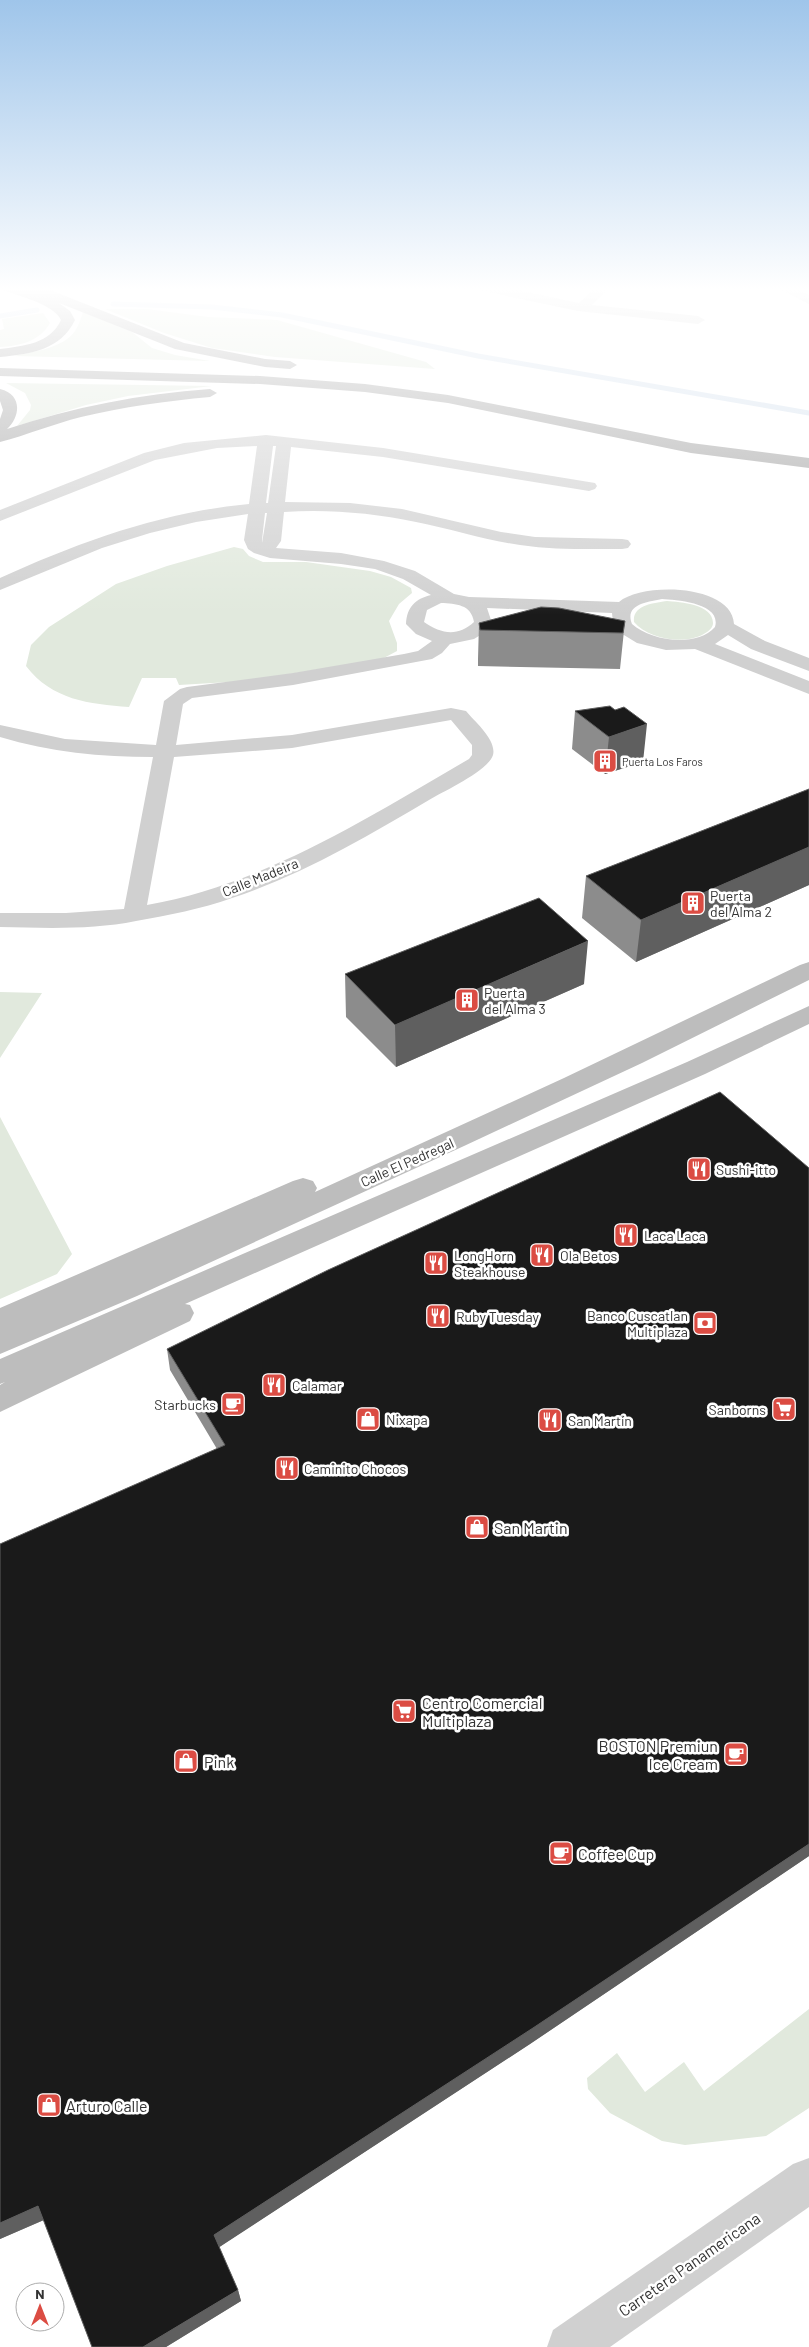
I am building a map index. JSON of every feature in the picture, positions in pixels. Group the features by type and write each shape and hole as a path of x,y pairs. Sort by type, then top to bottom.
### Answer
{"highway":[{"path":"0,428 8,420 12,406 4,396"},
{"path":"0,438 72,414 158,398 191,396"},
{"path":"422,396 448,399 691,448 809,463"},
{"path":"729,438 809,448"}],"main road":[{"name":"Calle El Pedregal","path":"0,1372 112,1309 530,1106 698,1027 809,970"},
{"name":"Calle El Pedregal","path":"0,1342 112,1309 409,1193 696,1068 809,1014"},
{"path":"0,1320 520,1093 698,1027"},
{"path":"0,1399 132,1338 409,1193"}],"street":[{"path":"266,440 256,507 254,545 266,550 331,558 395,570 409,575 448,598"},
{"path":"0,516 150,456 206,444 266,440 284,440 350,448 588,486"},
{"path":"266,550 272,541 284,440"},
{"path":"0,584 49,560 114,536 203,514 256,507 341,507 402,514 535,542 622,544"},
{"path":"610,632 629,632 664,644 695,643 720,633 725,626 725,618 720,610 710,604 679,595 645,596 632,601 623,608 619,616 621,624 629,632"},
{"path":"470,602 476,606 483,616 483,623 476,631 464,637 445,638 426,634 415,624 415,617 420,606 429,601 448,598 470,602 623,608"},
{"path":"725,626 758,645 809,665"},
{"path":"476,631 496,631"},
{"path":"134,915 174,701 187,693 294,679 404,660 425,655 435,649 445,638"},
{"path":"695,643 809,688"},
{"name":"Calle Madeira","path":"0,920 87,920 134,915 183,904 239,887 320,852 476,763 483,754 482,744 459,715 451,714 314,740 216,751 164,752"},
{"path":"0,731 54,746 164,752"},
{"name":"Carretera Panamericana","path":"570,2347 809,2180"}],"shaded area":[{"path":"26,396 132,396 86,405 17,426 30,410 31,405"},
{"path":"234,547 243,549 249,556 263,562 306,562 370,571 391,577 411,588 412,593 399,604 389,621 397,643 397,651 382,659 246,681 179,685 176,678 142,678 129,707 86,702 59,693 36,677 26,666 31,645 49,627 116,584 167,566"},
{"path":"667,601 687,603 702,608 712,617 712,627 699,636 680,640 659,637 649,633 634,622 634,616 640,608"},
{"path":"0,992 42,993 0,1058"},
{"path":"0,1117 72,1254 57,1274 0,1299"},
{"path":"809,2009 809,2108 766,2136 685,2145 662,2141 610,2113 588,2089 587,2078 617,2053 645,2092 684,2062 704,2091"}],"building":[{"path":"541,607 559,608 625,621 623,633 480,630 479,623"},
{"path":"610,706 615,710 624,707 647,724 609,737 575,711"},
{"path":"809,789 809,847 641,920 586,876"},
{"path":"539,898 588,941 395,1025 345,974"},
{"name":"Centro Comercial Multiplaza","path":"720,1092 809,1168 809,1844 533,2028 214,2235 238,2290 143,2347 92,2347 38,2206 0,2223 0,1544 225,1445 167,1349 328,1270"}],"waterway":[{"path":"708,396 809,413"}],"place":[{"name":"Puerta Los Faros","path":"605,761"},
{"name":"Puerta del Alma 2","path":"693,903"},
{"name":"Puerta del Alma 3","path":"467,1000"},
{"name":"Sushi-itto","path":"699,1169"},
{"name":"Laca Laca","path":"626,1235"},
{"name":"Ola Betos","path":"542,1255"},
{"name":"LongHorn Steakhouse","path":"436,1263"},
{"name":"Ruby Tuesday","path":"438,1316"},
{"name":"Banco Cuscatlan Multiplaza","path":"705,1323"},
{"name":"Calamar","path":"274,1385"},
{"name":"Starbucks","path":"233,1404"},
{"name":"Sanborns","path":"784,1409"},
{"name":"Nixapa","path":"368,1419"},
{"name":"San Martín","path":"550,1420"},
{"name":"Caminito Chocos","path":"287,1468"},
{"name":"San Martin","path":"477,1527"},
{"name":"Centro Comercial Multiplaza","path":"404,1711"},
{"name":"BOSTON Premiun Ice Cream","path":"736,1754"},
{"name":"Pink","path":"186,1761"},
{"name":"Coffee Cup","path":"561,1853"},
{"name":"Arturo Calle","path":"49,2105"}]}
